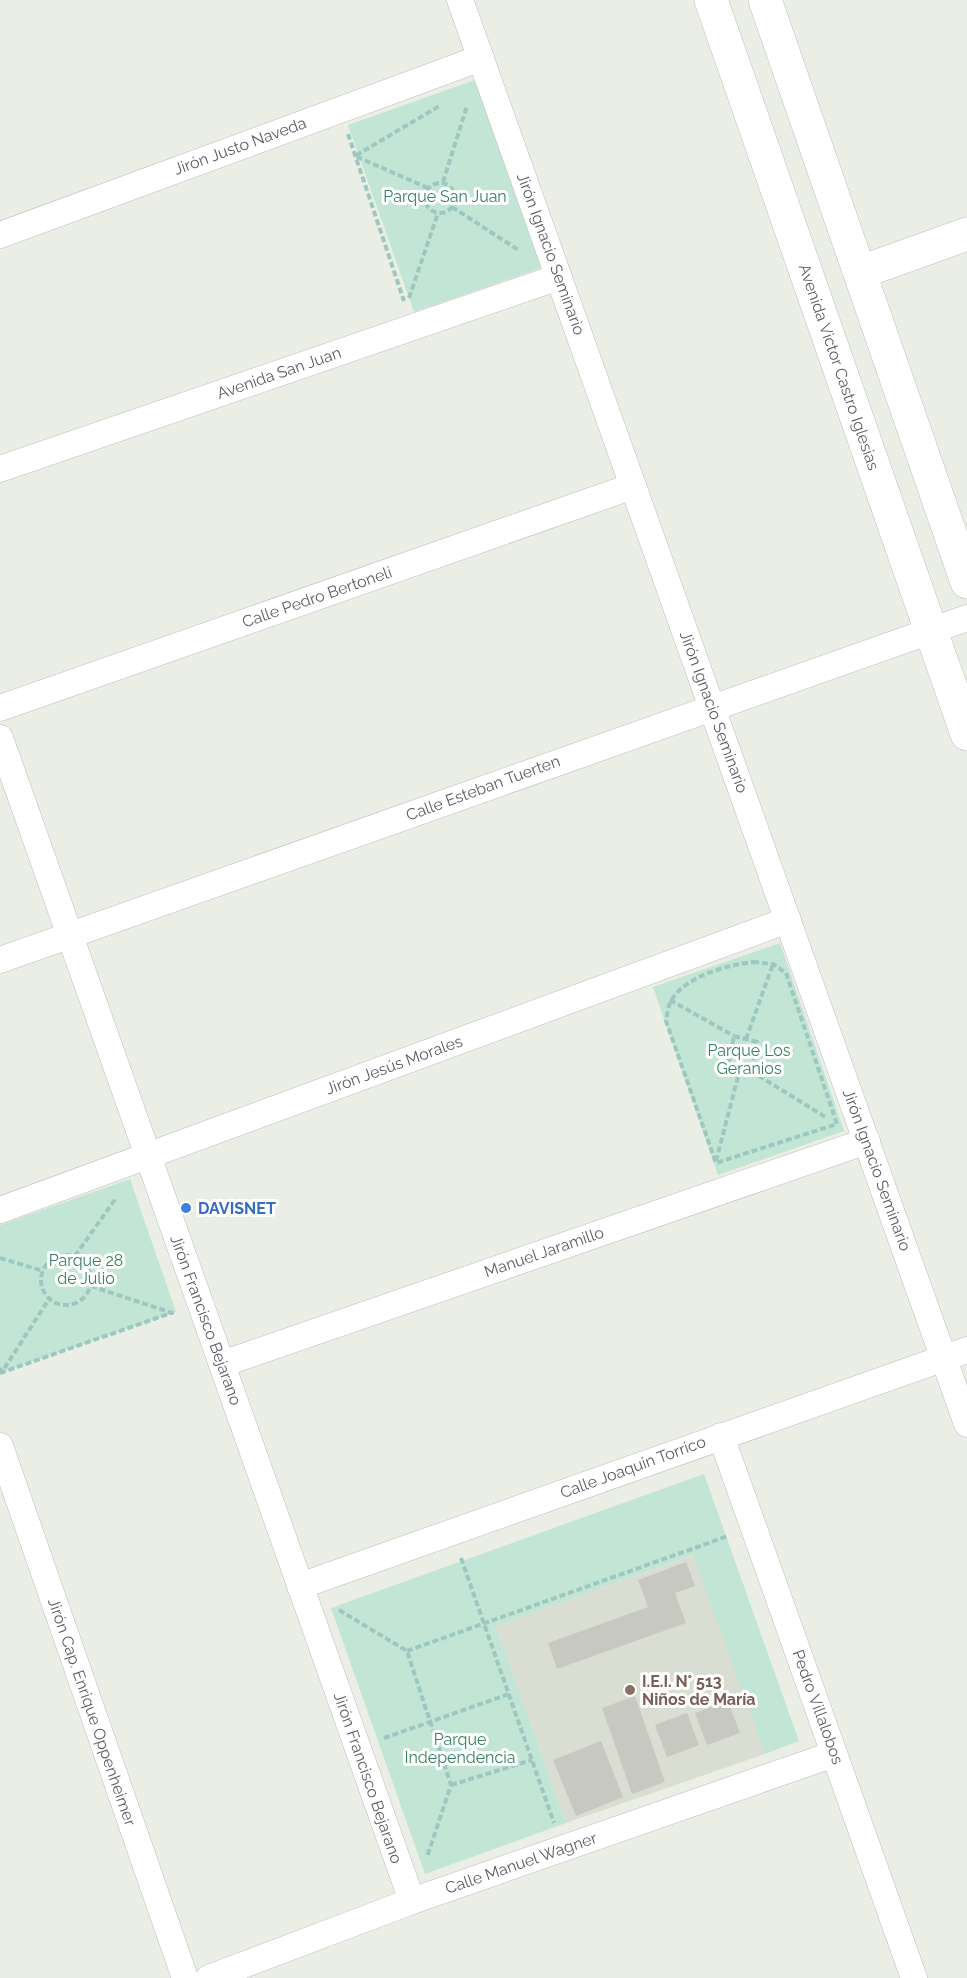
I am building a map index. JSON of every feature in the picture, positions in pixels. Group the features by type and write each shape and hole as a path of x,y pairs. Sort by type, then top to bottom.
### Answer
{"street":[{"name":"Jirón Ignacio Seminario","path":"460,0 867,1141 955,1354 967,1424"},
{"name":"Avenida Victor Castro Iglesias","path":"711,0 967,734"},
{"path":"765,0 967,582"},
{"name":"Jirón Justo Naveda","path":"0,235 481,58"},
{"path":"861,272 967,234"},
{"name":"Avenida San Juan","path":"0,468 559,278"},
{"name":"Calle Pedro Bertoneli","path":"0,708 633,486"},
{"name":"Calle Esteban Tuerten","path":"0,960 967,618"},
{"name":"Jirón Francisco Bejarano","path":"0,738 412,1901"},
{"name":"Jirón Jesús Morales","path":"0,1210 788,920"},
{"name":"Manuel Jaramillo","path":"222,1364 867,1141"},
{"name":"Calle Joaquin Torrico","path":"300,1586 955,1354"},
{"name":"Pedro Villalobos","path":"721,1436 912,1977"},
{"name":"Jirón Cap. Enrique Oppenheimer","path":"0,1446 185,1978"},
{"name":"Calle Manuel Wagner","path":"209,1978 412,1901 834,1754"}],"path":[{"path":"443,182 481,58"},
{"path":"356,156 444,103"},
{"path":"339,110 406,308 438,213"},
{"path":"356,156 428,188"},
{"path":"443,182 450,186 456,200 446,212 438,213 430,210 424,195 435,183 443,182"},
{"path":"452,207 559,278"},
{"path":"746,1040 788,920"},
{"path":"723,1189 666,1021 671,1001 683,988 714,970 733,964 753,962 773,964 786,973 837,1124"},
{"path":"658,969 671,1001 734,1036 758,1042 751,1071"},
{"path":"734,1036 728,1066 751,1071 867,1141"},
{"path":"716,1163 740,1069"},
{"path":"716,1163 837,1124"},
{"path":"75,1257 119,1193"},
{"path":"66,1255 75,1257 84,1262 89,1270 92,1279 91,1286 85,1298 76,1304 57,1304 43,1291 41,1281 43,1271 56,1257 66,1255"},
{"path":"0,1258 43,1271"},
{"path":"91,1286 172,1313"},
{"path":"1,1371 49,1299"},
{"path":"168,1302 172,1313"},
{"path":"1,1371 200,1302"},
{"path":"407,1652 753,1526"},
{"path":"452,1531 563,1849"},
{"path":"300,1586 407,1652 451,1785 412,1901"},
{"path":"357,1747 509,1694"},
{"path":"451,1785 532,1760"}],"shaded area":[{"name":"I.E.I. N° 513 Niños de María","path":"694,1555 765,1754 566,1823 496,1626"}],"green space":[{"name":"Parque San Juan","path":"475,80 541,268 414,312 348,125"},
{"name":"Parque Los Geranios","path":"780,943 844,1131 718,1175 653,987"},
{"name":"Parque 28 de Julio","path":"130,1179 176,1312 0,1373 0,1225"},
{"name":"Parque Independencia","path":"704,1474 799,1741 765,1754 693,1555 496,1626 566,1823 425,1874 331,1608"}],"building":[{"path":"686,1562 695,1586 675,1593 686,1623 557,1669 548,1643 648,1607 638,1580"},
{"path":"635,1696 665,1782 632,1794 602,1708"},
{"path":"728,1701 740,1733 707,1745 695,1713"},
{"path":"687,1713 699,1745 667,1757 655,1725"},
{"path":"601,1741 623,1797 576,1816 553,1760"}],"place":[{"name":"DAVISNET","path":"186,1208"},
{"name":"I.E.I. N° 513 Niños de María","path":"630,1690"}]}
